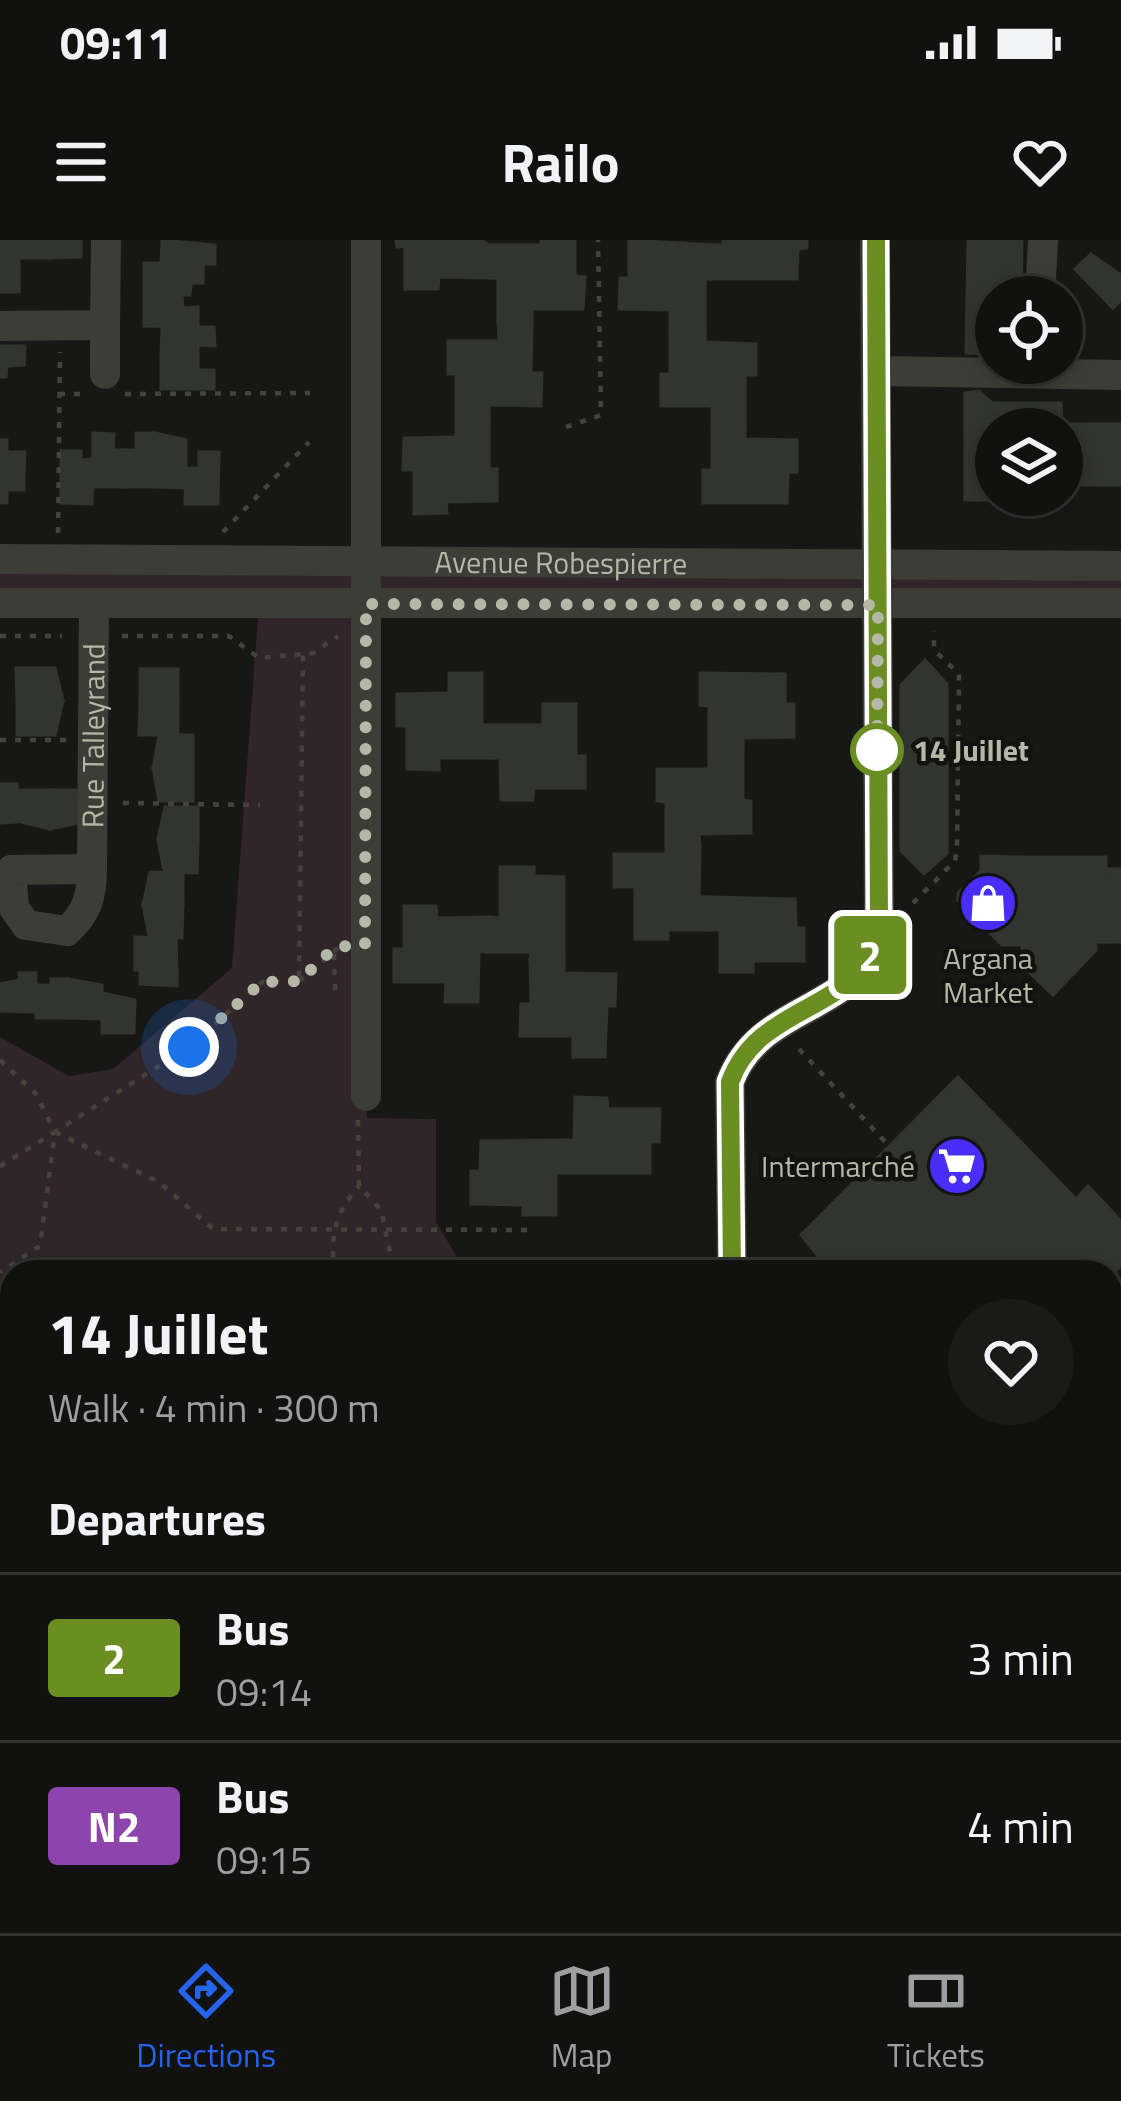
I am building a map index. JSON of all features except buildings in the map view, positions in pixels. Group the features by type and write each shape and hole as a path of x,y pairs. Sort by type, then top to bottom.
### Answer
{"street":[{"path":"105,374 106,240"},
{"path":"366,240 366,1096"},
{"path":"732,1260 730,1082 739,1058 776,1022 859,975 879,926 875,240"},
{"path":"1041,276 1042,240"},
{"path":"0,326 105,325"},
{"path":"878,370 975,369"},
{"path":"1083,372 1121,375"},
{"name":"Avenue Robespierre","path":"0,559 1121,566"},
{"name":"Avenue Robespierre","path":"0,603 1121,603"},
{"name":"Rue Talleyrand","path":"92,869 94,603"}],"path":[{"path":"566,428 601,415 598,240"},
{"path":"58,533 60,325"},
{"path":"59,394 310,393"},
{"path":"219,536 309,442"},
{"path":"913,903 956,861 957,849 958,674 934,650 935,604"},
{"path":"0,636 229,636 259,658 303,654 343,633"},
{"path":"299,981 303,654"},
{"path":"0,740 93,740"},
{"path":"93,803 260,806"},
{"path":"0,1166 189,1047 262,982 299,981 335,947 365,945"},
{"path":"776,1022 890,1146"},
{"path":"0,1060 36,1094 55,1132 40,1246 18,1260"},
{"path":"55,1132 159,1182 213,1229 530,1230"},
{"path":"333,1260 332,1230 343,1205 359,1186"}],"shaded area":[{"path":"0,560 1121,566 1121,603 358,604 367,1118 436,1119 436,1222 459,1260 0,1260 0,1037 69,1076 113,1069 232,968 259,604 0,603"}],"bus line":[{"name":"2","path":"732,1260 730,1082 739,1058 776,1022 859,975 879,926 876,240"}],"place":[{"name":"14 Juillet","path":"877,750"},
{"name":"Argana Market","path":"988,903"},
{"name":"Intermarché","path":"957,1166"}],"route":[{"path":"189,1047 262,982 299,981 335,947 365,945 366,604 878,605 877,764 877,750"}]}
